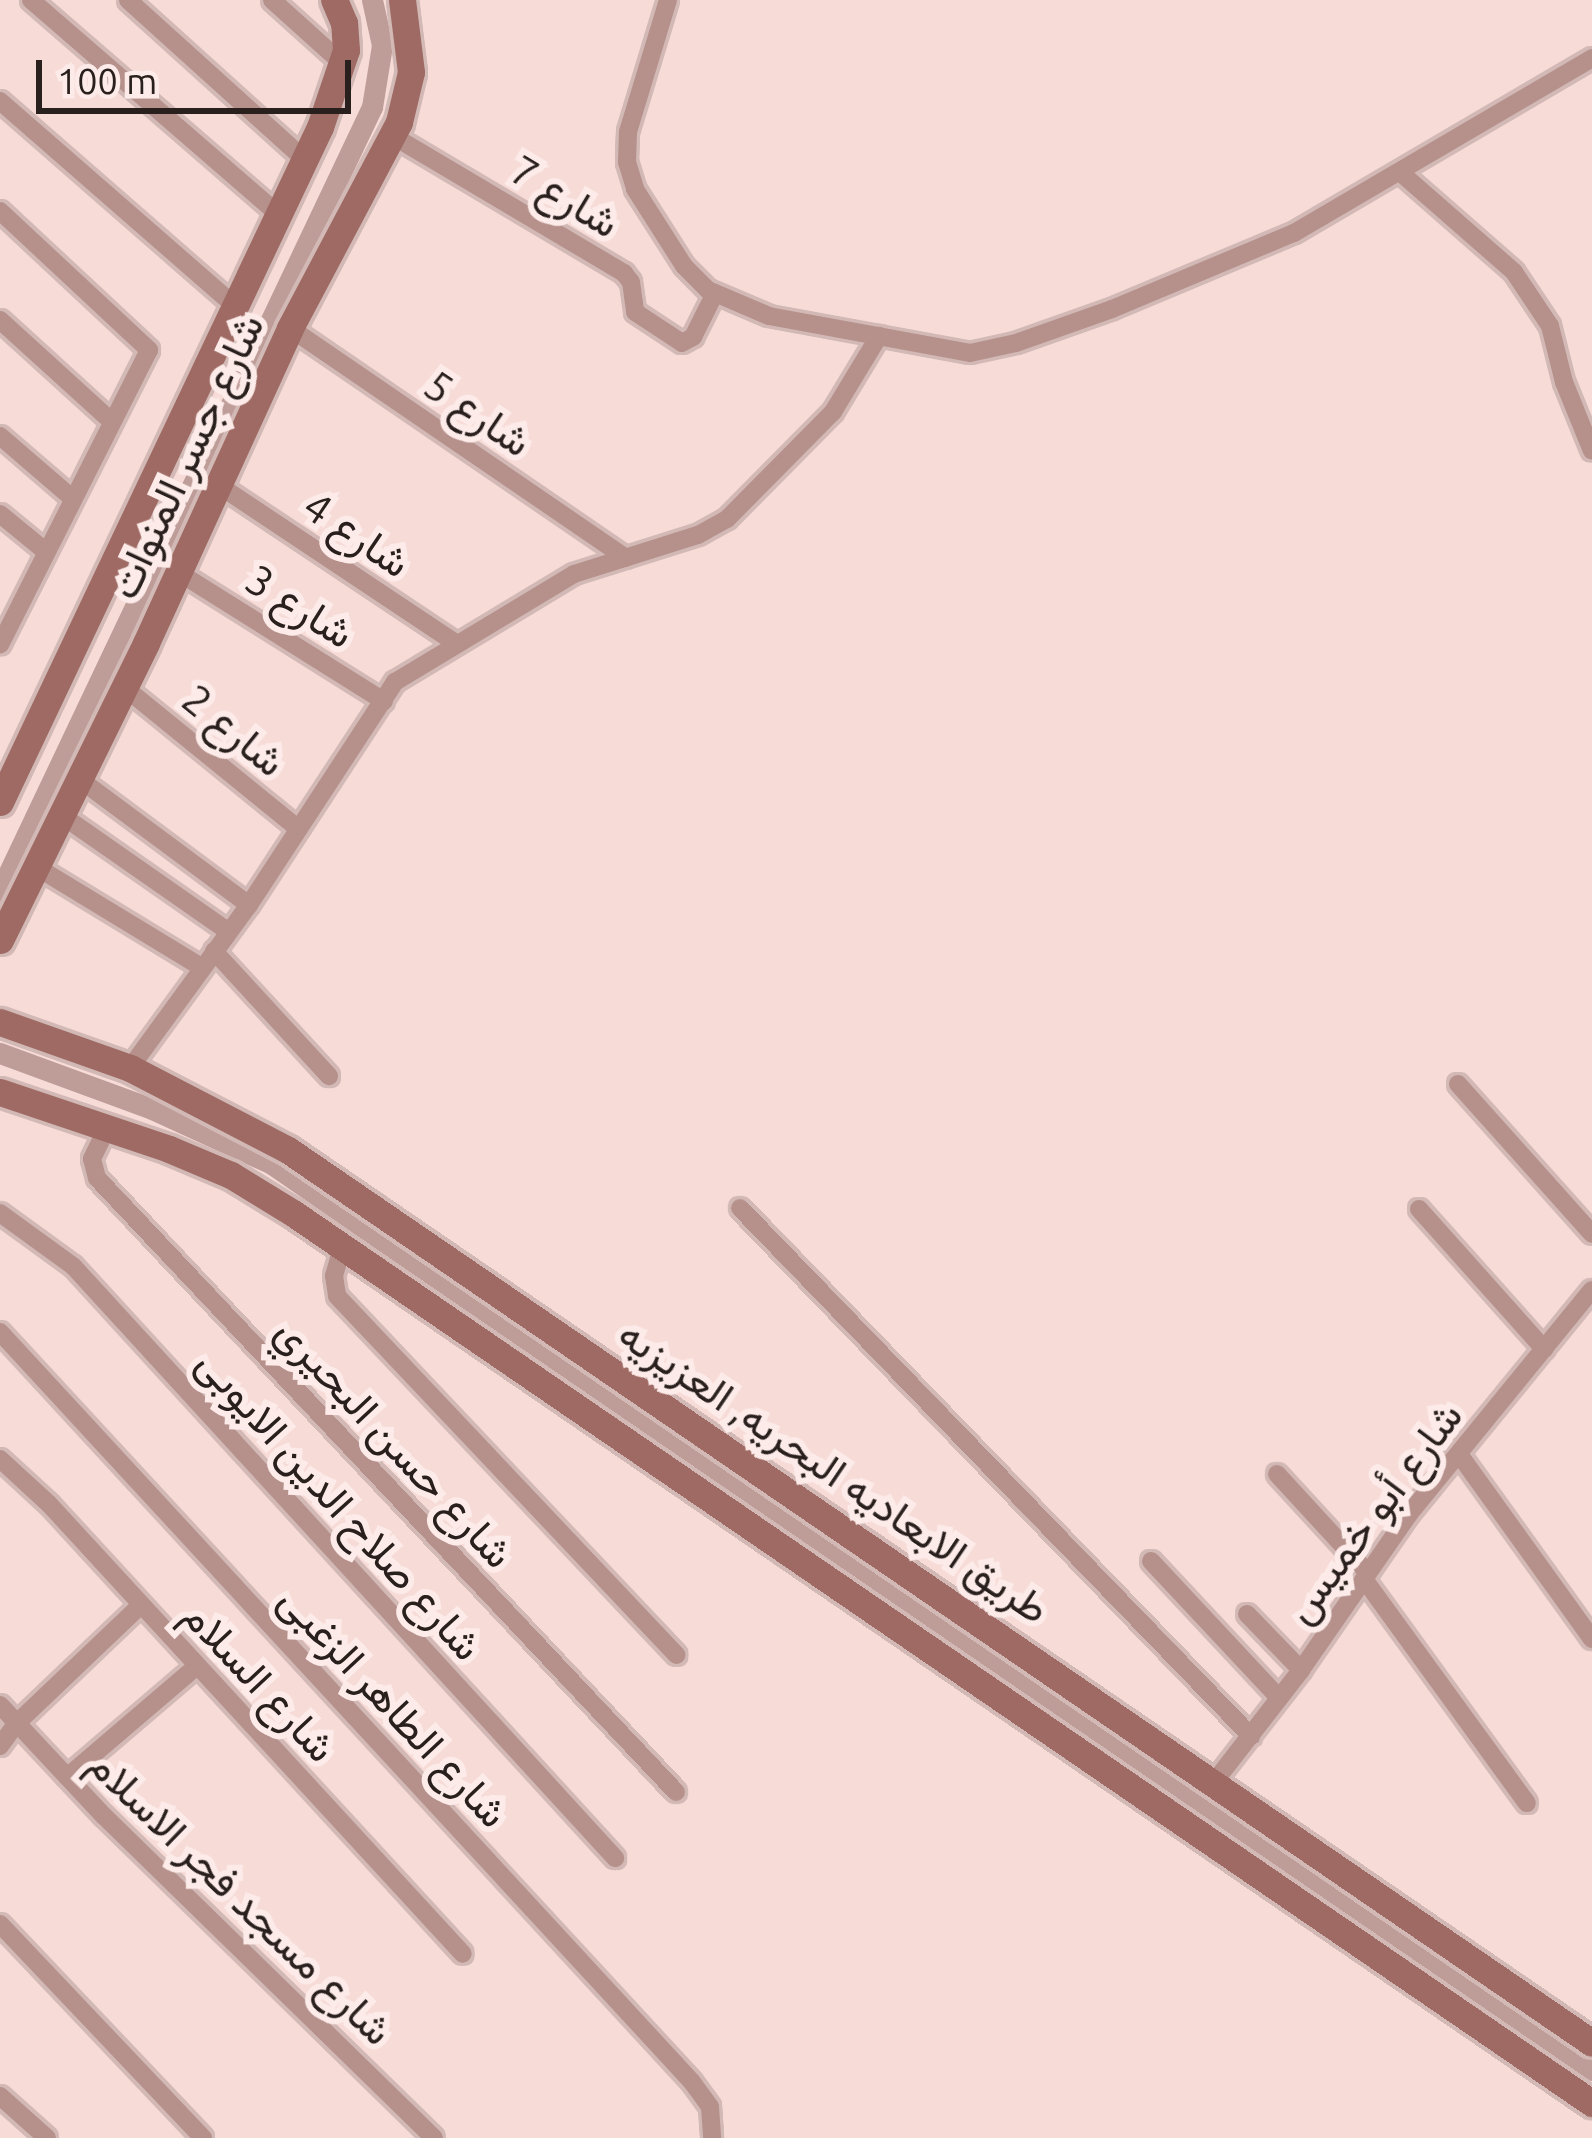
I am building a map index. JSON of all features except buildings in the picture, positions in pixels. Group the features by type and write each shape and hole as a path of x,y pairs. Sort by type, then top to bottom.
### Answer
{"street":[{"path":"31,0 278,214"},
{"path":"128,0 305,160"},
{"path":"272,0 343,64"},
{"name":"شارع جسر المنوات","path":"0,802 305,160 343,64 347,36 334,0"},
{"name":"شارع جسر المنوات","path":"0,940 124,687 290,328 392,136 410,72 402,0"},
{"path":"668,0 628,132 627,162 634,189 684,266 715,293 769,316 970,353 1016,343 1294,233 1592,58"},
{"path":"0,101 235,306"},
{"name":"شارع 7","path":"392,136 624,273 639,316 682,343 693,337 715,293"},
{"path":"1401,172 1494,251 1550,326 1564,382 1592,451"},
{"path":"0,211 148,350 0,644"},
{"path":"0,320 111,422"},
{"name":"شارع 5","path":"290,328 626,558"},
{"path":"130,1068 249,905 405,673 574,574 698,535 741,508 833,412 879,336"},
{"path":"0,436 72,498"},
{"name":"شارع 4","path":"217,484 457,644"},
{"path":"0,514 45,550"},
{"name":"شارع 3","path":"178,572 384,701"},
{"name":"شارع 2","path":"124,687 299,829"},
{"path":"78,778 249,905"},
{"path":"60,814 229,931"},
{"path":"35,866 201,967"},
{"path":"214,951 329,1076"},
{"name":"طريق الابعاديه البحريه, العزيزيه","path":"0,1022 130,1068 289,1150 1592,2043"},
{"path":"1457,1084 1592,1234"},
{"path":"0,1093 231,1175 1592,2103"},
{"name":"شارع حسن البحيري","path":"105,1132 92,1159 97,1178 676,1792"},
{"path":"740,1208 1251,1736"},
{"path":"1419,1209 1544,1348"},
{"name":"شارع صلاح الدين الايوبى","path":"0,1213 73,1266 615,1858"},
{"path":"342,1248 334,1276 337,1296 677,1655"},
{"name":"شارع أبو خميس","path":"1215,1781 1459,1454 1592,1290"},
{"name":"شارع الطاهر الزغبى","path":"0,1332 692,2082 710,2107 712,2138"},
{"path":"1459,1454 1592,1640"},
{"name":"شارع السلام","path":"0,1460 50,1504 463,1954"},
{"path":"1276,1474 1366,1576 1527,1803"},
{"path":"1151,1561 1280,1698"},
{"path":"0,1746 17,1723 141,1605"},
{"path":"1247,1614 1301,1670"},
{"path":"68,1777 197,1666"},
{"name":"شارع مسجد فجر الاسلام","path":"0,1705 434,2138"},
{"path":"0,1924 203,2138"},
{"path":"1,2098 47,2138"}],"waterway":[{"path":"0,891 372,107 382,45 372,0"},
{"path":"0,1053 152,1109 272,1164 1251,1842 1592,2070"}]}
